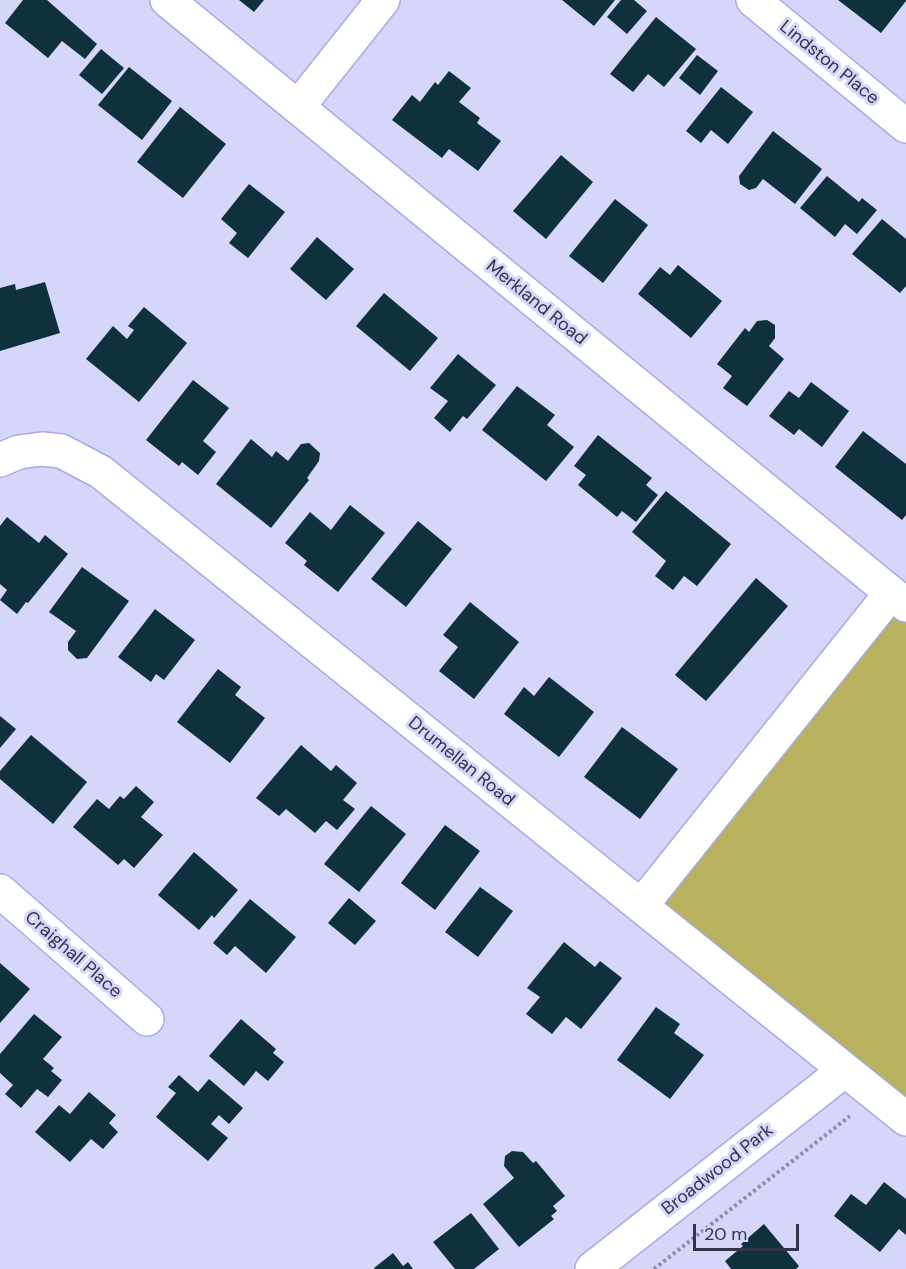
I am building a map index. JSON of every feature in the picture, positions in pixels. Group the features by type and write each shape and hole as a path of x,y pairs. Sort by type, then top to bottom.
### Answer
{"street":[{"name":"Merkland Road","path":"167,0 898,599"},
{"path":"298,107 383,0"},
{"name":"Lindston Place","path":"753,0 906,126"},
{"name":"Drumellan Road","path":"0,460 19,452 42,449 61,451 101,472 906,1119"},
{"path":"641,906 898,599"},
{"name":"Craighall Place","path":"0,891 147,1018"},
{"name":"Broadwood Park","path":"591,1269 845,1070"}],"path":[{"path":"654,1269 877,1095"}],"shaded area":[{"path":"891,593 906,605 906,1119 641,906"}],"building":[{"path":"23,0 47,0 97,44 85,59 62,41 48,58 5,23"},
{"path":"239,0 264,0 254,12"},
{"path":"562,0 615,0 594,26"},
{"path":"621,0 634,0 647,11 627,34 607,17"},
{"path":"838,0 906,0 906,1 881,33"},
{"path":"656,17 696,49 664,87 648,74 633,92 610,74"},
{"path":"101,49 124,68 102,94 79,75"},
{"path":"697,55 718,71 700,95 679,78"},
{"path":"129,67 172,101 142,140 98,105"},
{"path":"449,71 471,88 459,102 480,118 477,123 501,141 478,171 449,149 442,158 392,120 412,95 420,102 435,82 438,85"},
{"path":"721,87 753,112 728,144 711,130 701,143 686,131"},
{"path":"180,107 226,144 183,198 137,162"},
{"path":"773,131 822,169 795,204 763,179 756,188 749,190 740,184 739,176"},
{"path":"561,155 593,182 546,239 513,211"},
{"path":"827,176 859,202 862,198 877,210 857,234 845,224 835,237 800,208"},
{"path":"249,184 285,212 248,258 229,243 237,233 221,219"},
{"path":"615,199 648,225 603,283 569,256"},
{"path":"882,219 906,239 906,286 900,293 852,254"},
{"path":"317,237 354,269 326,300 290,269"},
{"path":"678,265 722,301 691,338 638,294 660,267 670,275"},
{"path":"45,282 60,333 0,351 0,288 15,284 16,290"},
{"path":"384,293 438,338 410,371 356,326"},
{"path":"144,307 187,343 139,402 86,359 113,326 127,339 134,330 128,326"},
{"path":"767,320 775,325 775,338 769,346 784,359 747,406 723,388 732,376 717,364 745,328 749,332 757,321"},
{"path":"458,354 496,385 467,419 463,416 450,432 434,418 448,401 430,388"},
{"path":"193,380 229,408 203,441 216,452 198,475 182,462 179,466 146,440"},
{"path":"811,382 849,411 822,447 799,429 794,435 769,416 789,391 799,398"},
{"path":"517,386 555,415 547,425 574,447 546,481 482,430"},
{"path":"863,431 906,464 906,515 902,520 835,467"},
{"path":"598,435 652,478 646,485 658,495 636,522 622,511 617,517 578,485 586,475 574,466"},
{"path":"251,439 272,457 276,451 288,461 301,444 309,443 320,453 319,461 307,478 309,480 271,528 216,484"},
{"path":"666,491 731,544 697,586 684,576 673,590 655,576 666,561 632,532"},
{"path":"350,505 385,533 338,592 304,565 307,561 285,543 310,512 331,530"},
{"path":"7,517 39,543 45,535 68,554 17,614 0,600 7,590 0,584 0,526"},
{"path":"418,521 452,549 406,607 371,579"},
{"path":"82,567 129,601 87,658 77,659 68,650 68,642 76,631 49,612"},
{"path":"756,578 788,606 706,701 675,675"},
{"path":"470,602 519,642 474,699 439,671 458,647 443,635"},
{"path":"155,609 195,640 164,680 156,674 151,682 118,657"},
{"path":"218,669 241,687 235,695 265,718 230,763 177,722"},
{"path":"549,677 594,712 559,757 504,714 524,687 534,696"},
{"path":"0,716 16,729 0,748"},
{"path":"622,727 678,769 640,819 584,777"},
{"path":"31,735 87,782 53,824 0,779 0,771"},
{"path":"301,745 331,771 336,765 357,783 343,800 355,809 337,830 326,821 315,833 286,809 279,816 256,798"},
{"path":"136,786 154,802 141,817 163,835 134,868 124,859 118,865 73,827 97,799 109,809 120,796 124,799"},
{"path":"371,806 406,834 359,892 324,864"},
{"path":"445,825 480,851 435,910 401,883"},
{"path":"194,852 238,890 214,918 212,915 199,930 158,895"},
{"path":"480,887 513,911 478,957 445,932"},
{"path":"349,898 376,921 355,945 328,923"},
{"path":"250,899 296,937 266,973 235,946 227,955 213,943"},
{"path":"564,942 595,967 600,961 622,978 581,1029 566,1017 552,1034 526,1014 540,997 527,988"},
{"path":"0,963 30,989 0,1023"},
{"path":"656,1007 680,1024 674,1033 704,1055 670,1099 617,1060"},
{"path":"34,1014 62,1037 43,1059 54,1068 51,1071 62,1080 48,1097 37,1089 21,1108 5,1094 13,1085 0,1073 0,1054"},
{"path":"241,1019 276,1049 273,1053 284,1062 268,1081 256,1071 244,1086 209,1056"},
{"path":"179,1075 198,1092 209,1079 243,1108 229,1124 219,1115 211,1124 228,1138 208,1161 156,1117 176,1093 168,1087"},
{"path":"89,1092 116,1115 109,1123 118,1132 103,1149 91,1139 70,1162 35,1132 59,1105 70,1114"},
{"path":"512,1151 523,1152 533,1163 536,1161 565,1196 553,1206 557,1211 551,1216 554,1219 519,1247 483,1204 514,1178 504,1166 505,1156"},
{"path":"884,1182 906,1199 906,1235 899,1229 880,1252 834,1216 851,1194 866,1205"},
{"path":"471,1213 499,1249 474,1269 455,1269 433,1242"},
{"path":"764,1224 799,1266 796,1269 731,1269 725,1261"},
{"path":"393,1253 403,1266 408,1262 413,1269 374,1268"}]}
